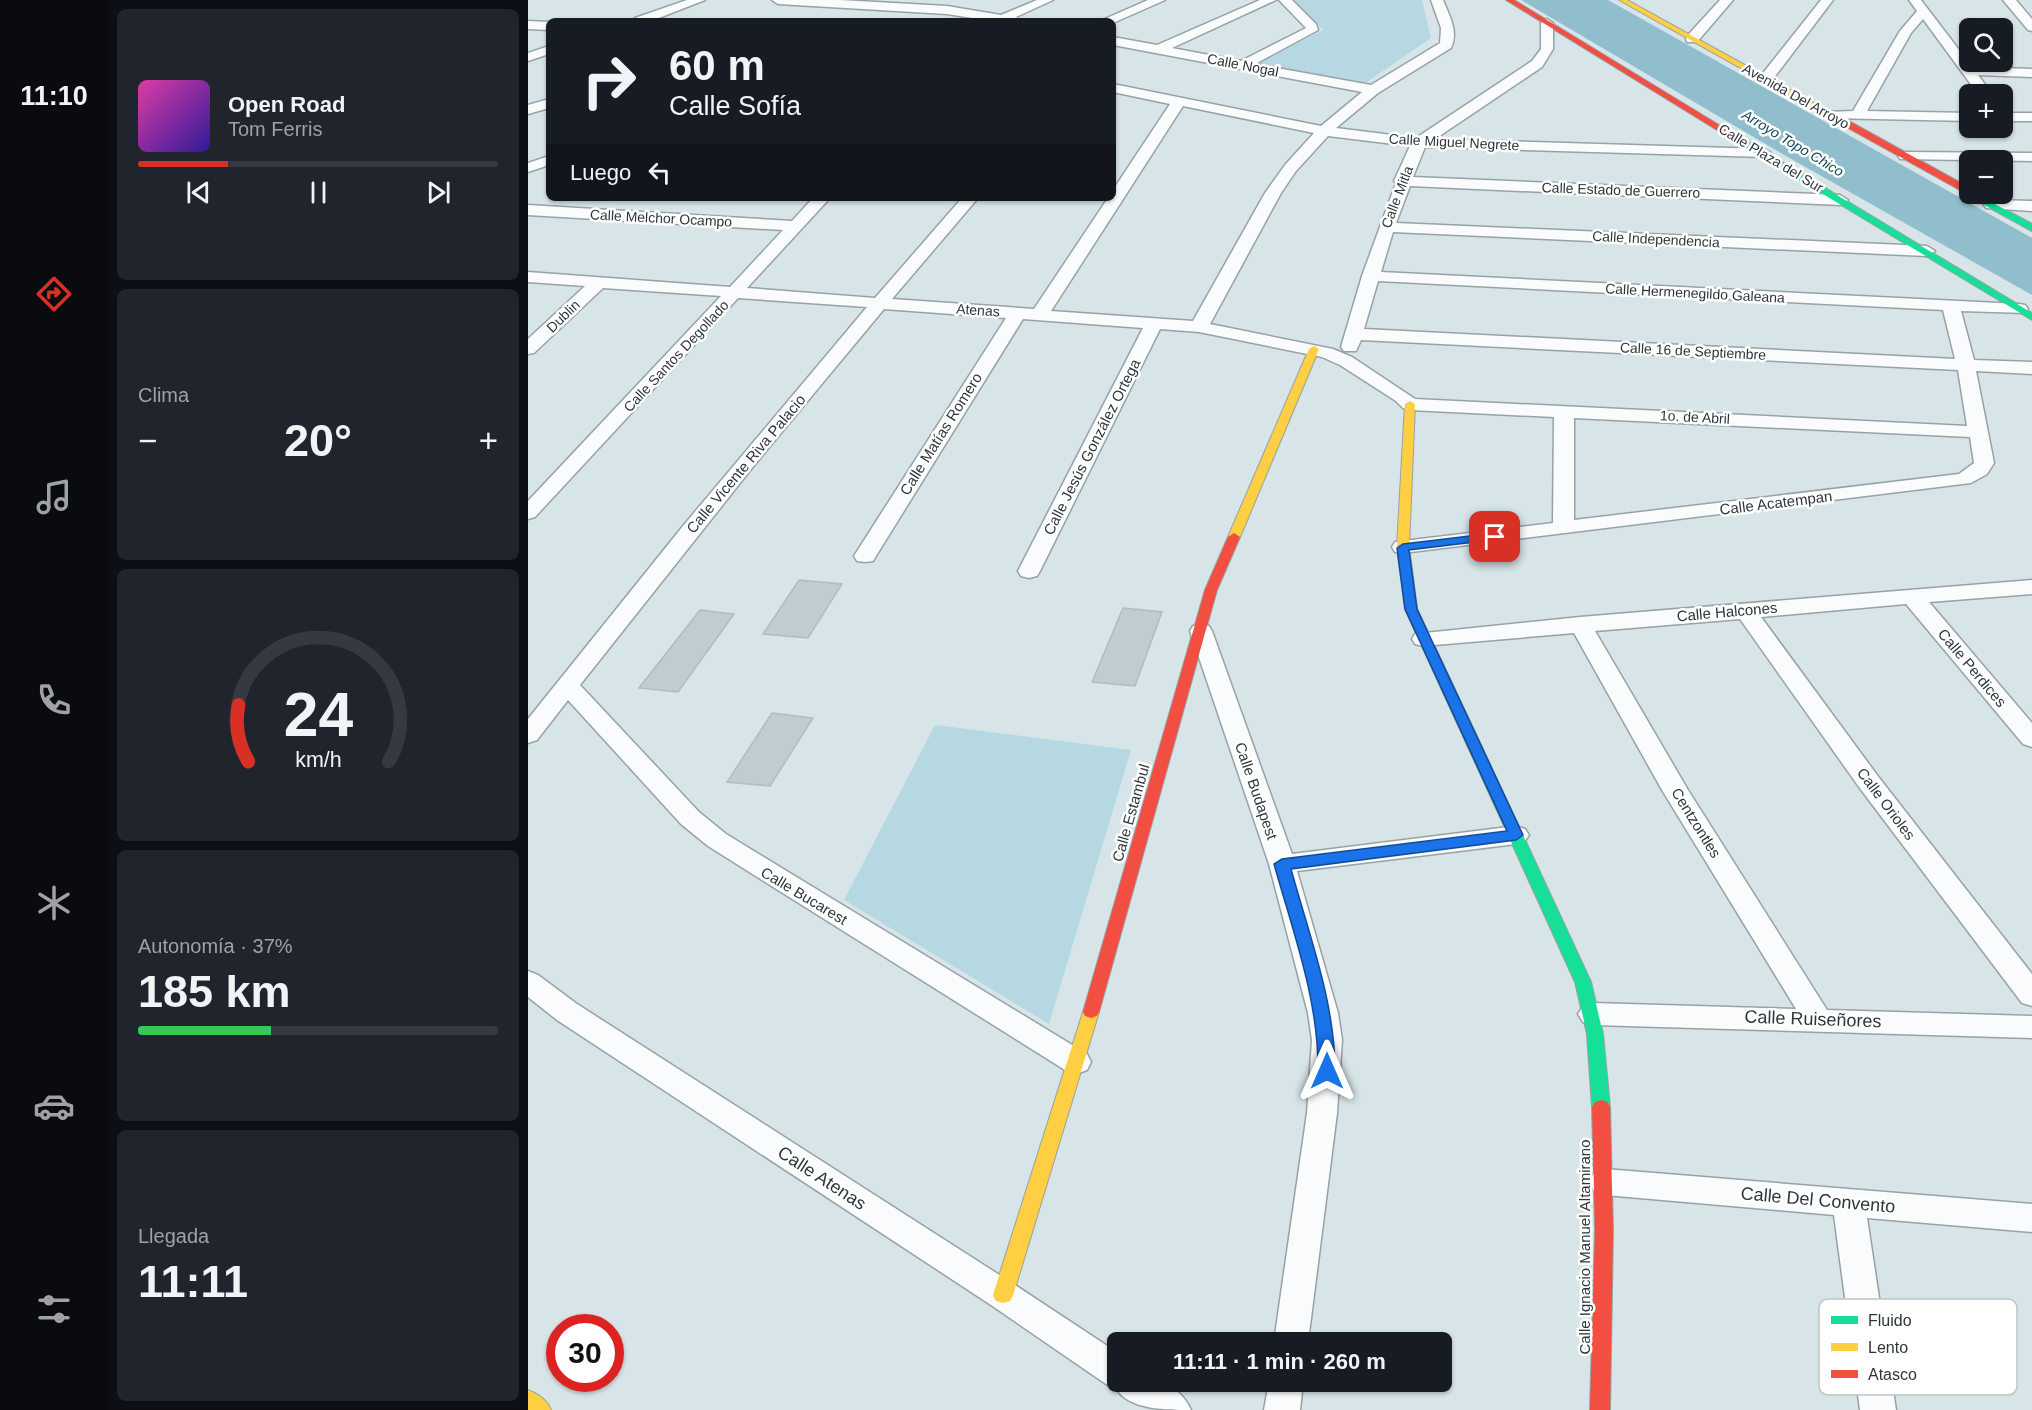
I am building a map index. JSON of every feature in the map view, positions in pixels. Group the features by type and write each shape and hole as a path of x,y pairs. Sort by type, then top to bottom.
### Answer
{"street":[{"path":"648,18 699,0"},
{"path":"778,0 914,8 991,18"},
{"path":"914,8 936,0"},
{"path":"1002,18 1047,0"},
{"path":"1114,18 1159,0"},
{"path":"1160,49 1270,0"},
{"path":"1243,65 1312,30 1308,22 1286,0"},
{"path":"1198,327 1277,187 1324,130 1373,90 1446,45 1449,39 1446,24 1437,0"},
{"name":"Calle Plaza del Sur","path":"1509,0 2026,313"},
{"path":"1692,39 1727,0"},
{"path":"1765,80 1827,0"},
{"path":"2009,0 2032,27"},
{"name":"Avenida Del Arroyo","path":"1625,1 1959,187"},
{"path":"1858,115 1919,5 1959,59"},
{"path":"1419,143 1537,63 1547,49 1547,23"},
{"path":"528,25 546,26"},
{"name":"Calle Nogal","path":"1116,42 1373,90"},
{"path":"528,57 546,51"},
{"path":"2013,70 2032,73"},
{"name":"Calle Miguel Negrete","path":"1116,89 1178,103 1324,130 1419,143 1764,153"},
{"path":"1116,198 1178,103"},
{"path":"528,110 546,104"},
{"path":"1831,115 1959,117"},
{"path":"2013,117 2032,117"},
{"name":"Calle Mitla","path":"1346,361 1386,227 1402,181 1419,143"},
{"path":"1905,156 2032,157"},
{"path":"528,168 546,161"},
{"name":"Calle Estado de Guerrero","path":"1402,181 1840,200"},
{"name":"Calle Santos Degollado","path":"528,513 819,201"},
{"name":"Calle Vicente Riva Palacio","path":"528,735 683,539 879,303 967,201"},
{"path":"1040,315 1114,201"},
{"path":"1992,205 2032,206"},
{"name":"Avenida Del Arroyo","path":"1992,205 2032,228"},
{"name":"Calle Melchor Ocampo","path":"528,210 794,226"},
{"name":"Calle Independencia","path":"1386,227 1927,251"},
{"name":"Calle Hermenegildo Galeana","path":"1370,276 2026,313"},
{"name":"Atenas","path":"528,277 1198,327 1314,349 1346,361 1410,404"},
{"name":"Dublin","path":"528,349 598,283"},
{"name":"Calle Acatempan","path":"1403,548 1951,483 1964,479 1980,470 1984,463 1966,365 1951,307"},
{"name":"Calle Matías Romero","path":"865,556 1018,313"},
{"name":"Calle Jesús González Ortega","path":"1029,571 1154,324"},
{"name":"Calle 16 de Septiembre","path":"1354,334 2032,368"},
{"name":"Calle Estambul","path":"1003,1295 1076,1062 1202,631 1211,590 1314,349"},
{"name":"1o. de Abril","path":"1410,404 1979,432"},
{"name":"Calle Ignacio Manuel Altamirano","path":"1410,404 1403,548 1411,609 1583,982 1593,1014 1598,1043 1605,1182 1600,1410"},
{"path":"1563,528 1564,411"},
{"name":"Calle Halcones","path":"1423,639 2032,587"},
{"name":"Calle Perdices","path":"1912,597 2032,739"},
{"name":"Calle Orioles","path":"1745,610 1868,781 2032,994"},
{"name":"Centzontles","path":"1580,624 1675,790 1817,1019"},
{"name":"Calle Budapest","path":"1202,631 1282,864 1323,1013 1327,1040 1322,1113 1292,1332"},
{"name":"Calle Bucarest","path":"567,685 690,818 717,840 1076,1062"},
{"path":"1282,864 1516,835"},
{"name":"Calle Atenas","path":"528,982 567,1012 1003,1295 1107,1366"},
{"name":"Calle Ruiseñores","path":"1593,1014 2032,1027"},
{"name":"Calle Del Convento","path":"1605,1182 2032,1218"},
{"path":"1848,1202 1862,1299"},
{"path":"1146,1392 1173,1410"},
{"path":"1282,1410 1285,1392"},
{"path":"1876,1395 1878,1410"},
{"path":"528,1399 541,1410"}],"shaded area":[{"path":"1294,0 1422,0 1431,38 1364,84 1258,63 1323,30"},
{"path":"935,725 1131,750 1049,1024 844,900"}],"water":[{"name":"Arroyo Topo Chico","path":"1521,0 1608,0 1959,197 1959,204 1971,204 2032,238 2032,295 1786,156"}],"building":[{"path":"799,580 842,584 808,638 763,634"},
{"path":"1123,608 1162,612 1135,686 1092,682"},
{"path":"700,610 734,614 678,692 639,688"},
{"path":"772,713 813,718 770,786 727,782"}],"traffic: fast":[{"path":"1733,136 2032,317"},
{"path":"1989,204 2032,228"},
{"path":"1475,747 1583,982 1595,1034 1601,1107"}],"traffic: slow":[{"path":"1622,0 1824,111"},
{"path":"1234,537 1314,349"},
{"path":"1410,404 1403,547 1411,609 1475,747"},
{"path":"1003,1295 1091,1012"},
{"path":"528,1399 541,1410"}],"traffic: jam":[{"path":"1509,0 1733,136"},
{"path":"1824,111 1959,186"},
{"path":"1091,1012 1211,590 1234,537"},
{"path":"1600,1410 1604,1230 1601,1107"}],"route":[{"path":"1327,1071 1327,1040 1323,1013 1282,864 1516,835 1411,609 1403,548 1495,537"}]}
